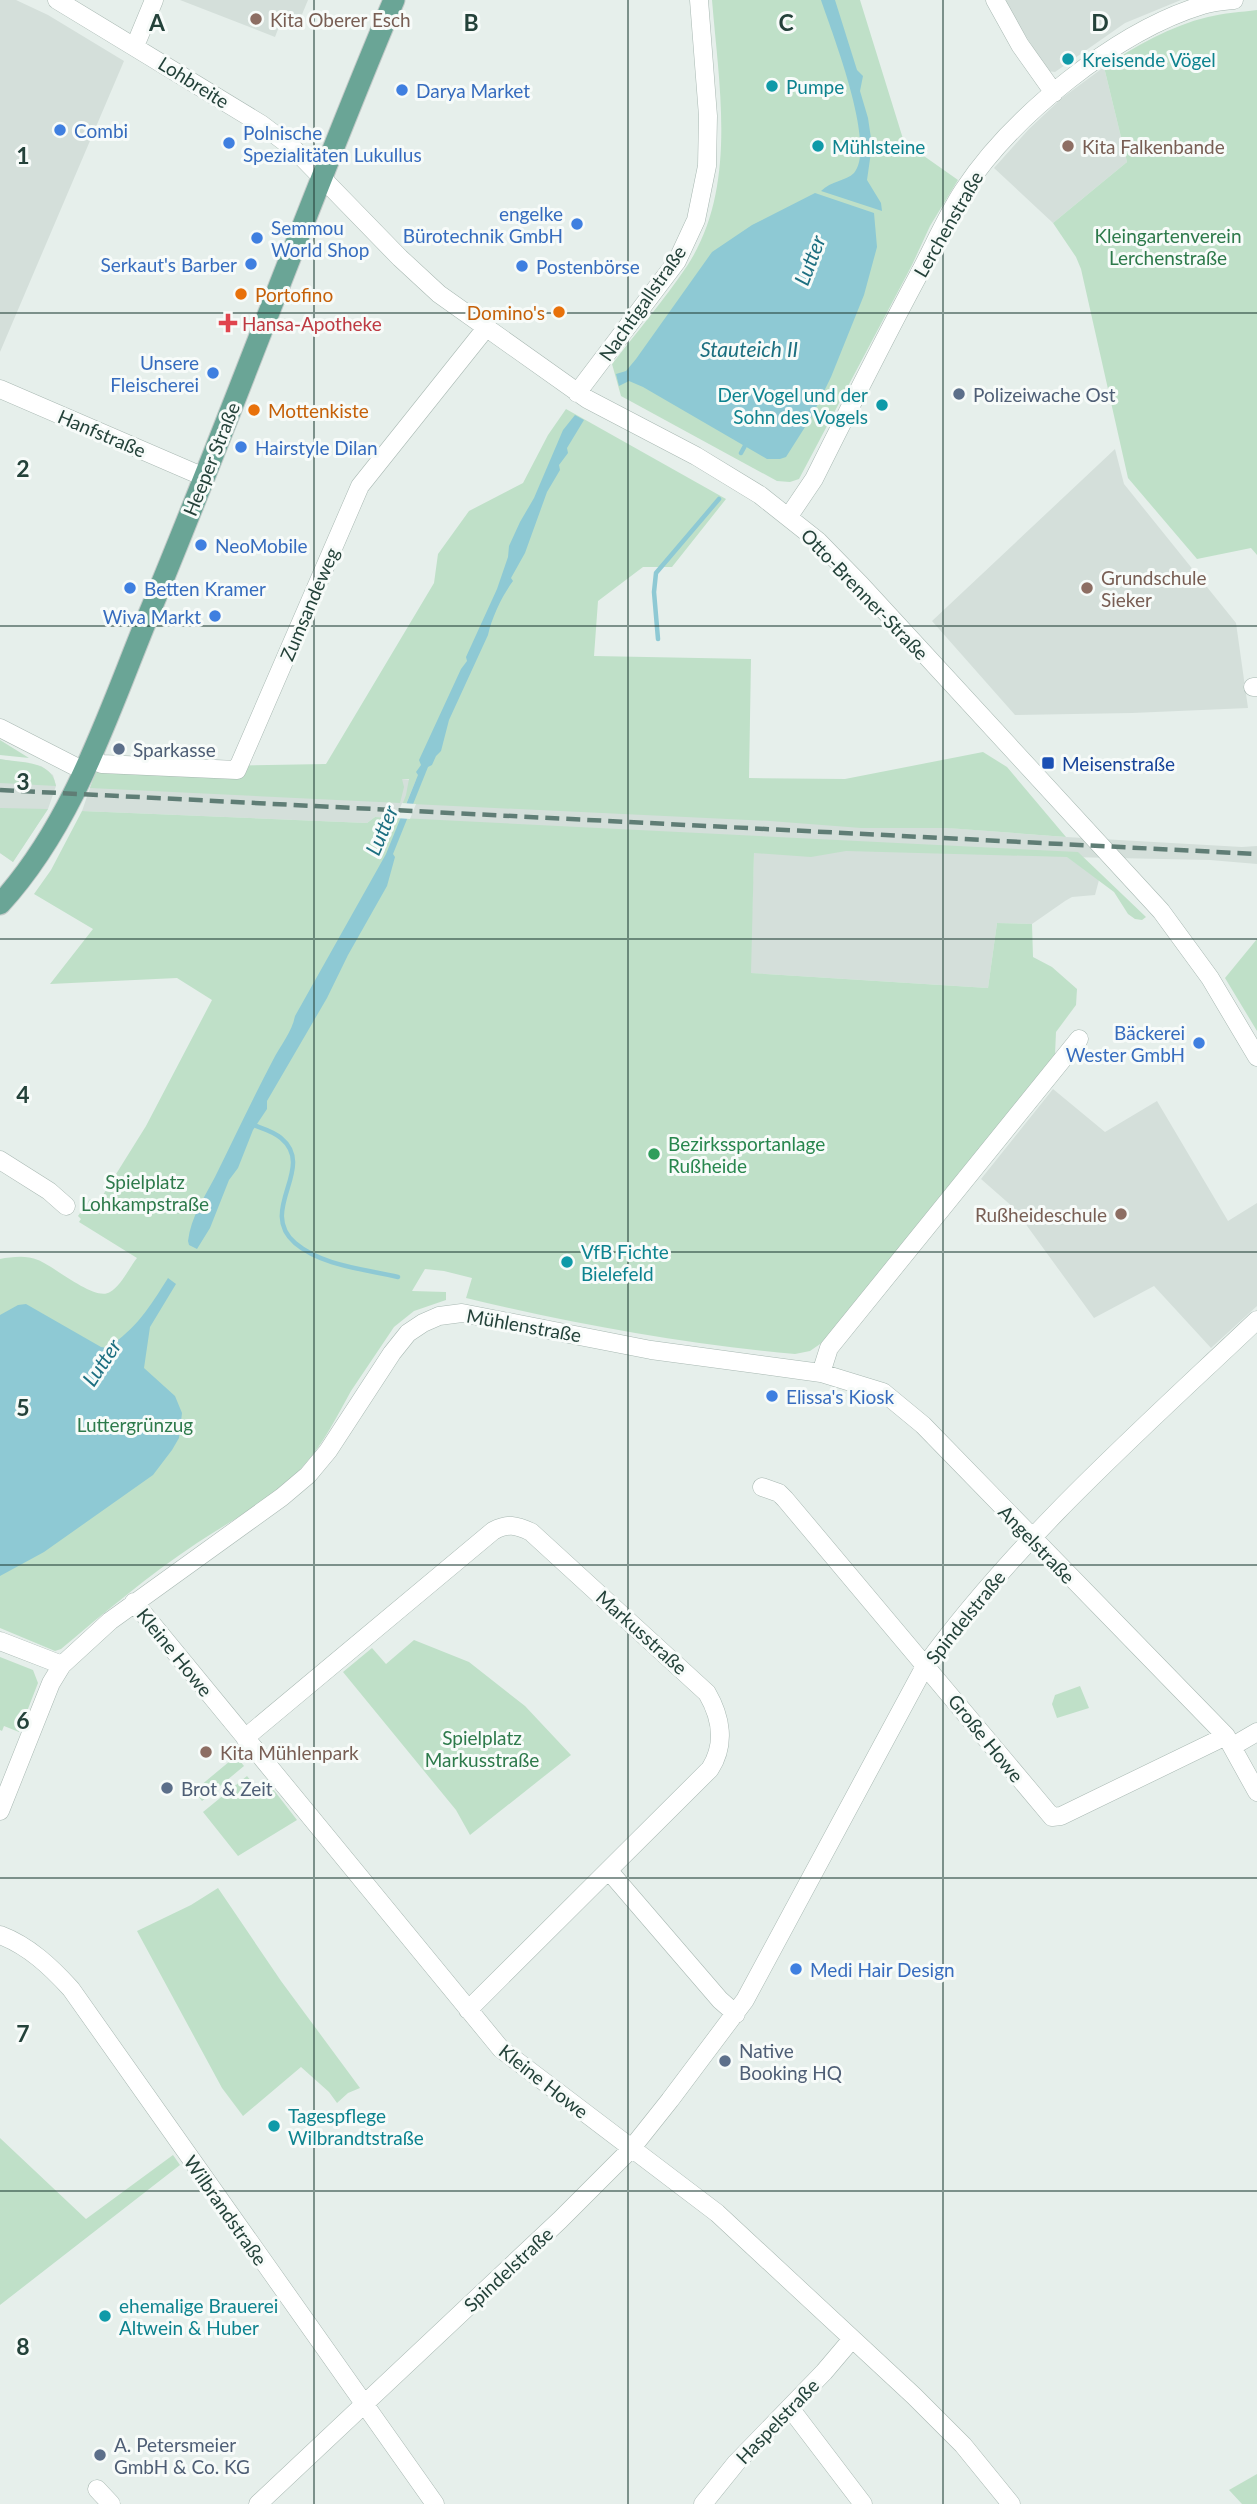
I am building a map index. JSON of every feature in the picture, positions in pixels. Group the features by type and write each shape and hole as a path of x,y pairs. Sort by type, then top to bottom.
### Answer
{"main road":[{"name":"Heeper Straße","path":"0,904 36,861 86,765 204,477 321,175 394,0"}],"street":[{"name":"Lohbreite","path":"57,0 261,124 294,149 321,175"},
{"path":"135,46 154,0"},
{"name":"Nachtigallstraße","path":"577,393 677,261 696,220 707,166 708,116 699,0"},
{"path":"995,0 1020,45 1054,93"},
{"name":"Lerchenstraße","path":"789,516 814,479 962,193 995,149 1054,93 1123,43 1204,2 1234,0"},
{"name":"Otto-Brenner-Straße","path":"321,175 426,282 486,328 577,393 696,456 760,495 789,516 841,563 1161,911 1210,978 1257,1057"},
{"name":"Zumsandeweg","path":"86,765 237,770 360,486 486,328"},
{"name":"Hanfstraße","path":"0,389 204,477"},
{"path":"0,728 86,765"},
{"path":"821,1373 829,1348 1079,1039"},
{"path":"0,1160 49,1191 66,1206"},
{"name":"Mühlenstraße","path":"0,1811 51,1683 62,1665 83,1643 134,1602 282,1497 308,1475 328,1451 401,1340 422,1323 439,1316 462,1313 651,1350 821,1373"},
{"name":"Spindelstraße","path":"258,2504 526,2253 631,2149 736,2014 800,1901 925,1666 951,1630 1031,1538 1257,1320"},
{"name":"Angelstraße","path":"821,1373 883,1392 901,1405 1229,1741 1257,1792"},
{"name":"Große Howe","path":"762,1487 779,1493 785,1499 1052,1817 1229,1741"},
{"name":"Markusstraße","path":"245,1738 493,1531 504,1525 517,1525 531,1532 707,1693 716,1708 720,1742 710,1769 468,2010"},
{"name":"Kleine Howe","path":"134,1602 468,2010 508,2055 631,2149 677,2180 717,2213 963,2445 1011,2504"},
{"path":"0,1641 62,1665"},
{"path":"1229,1741 1257,1732"},
{"path":"609,1871 720,2000 736,2014"},
{"name":"Wilbrandstraße","path":"0,1935 28,1949 49,1965 71,1989 435,2504"},
{"name":"Haspelstraße","path":"702,2504 736,2463 852,2339"},
{"path":"790,2408 863,2504"},
{"path":"97,2489 111,2504"}],"shaded area":[{"path":"0,0 16,0 48,15 124,61 0,352"},
{"name":"Kita Oberer Esch","path":"180,0 308,0 298,24 282,19 275,37"},
{"path":"1003,0 1181,0 1125,23 1055,72 1048,71"},
{"name":"Kita Falkenbande","path":"1104,67 1127,162 1053,223 994,168 1062,98"},
{"name":"Grundschule Sieker","path":"1115,449 1124,484 1236,623 1248,708 1015,715 932,621"},
{"path":"0,759 41,766 53,775 56,786 48,809 13,862 0,853"},
{"path":"97,768 371,776 752,813 1066,837 1257,846 1257,864 1210,860 1068,857 1099,880 1095,895 1072,897 1032,924 997,923 988,988 750,973 754,853 375,817 367,823 82,811"},
{"name":"Rußheideschule","path":"1053,1089 1105,1132 1157,1101 1228,1221 1257,1203 1257,1306 1211,1348 1154,1286 1094,1318 1014,1208 981,1179"}],"green space":[{"path":"712,0 860,0 904,142 958,180 930,226 799,479 790,482 777,481 621,396 612,364 687,266 703,236 713,204 719,171 721,102"},
{"name":"Kleingartenverein Lerchenstraße","path":"1257,10 1257,555 1251,548 1197,559 1128,478 1081,269 1053,223 1127,162 1104,67 1141,44 1180,26 1214,16"},
{"path":"566,409 726,499 672,567 643,567 598,601 594,656 751,659 749,778 845,779 983,752 1007,767 1066,837 947,828 861,828 770,821 412,804 422,781 416,780 400,818 1078,852 1146,917 1142,920 1135,919 1128,914 1114,892 1067,857 846,851 811,857 754,853 751,973 988,988 997,923 1032,924 1033,957 1052,967 1077,989 1076,1005 1056,1032 1055,1055 823,1342 810,1351 795,1354 712,1345 588,1325 466,1298 472,1278 425,1269 412,1291 446,1292 446,1300 414,1311 394,1327 318,1447 281,1487 162,1568 61,1649 55,1651 0,1628 0,1259 33,1258 85,1288 103,1294 118,1286 137,1258 79,1222 81,1219 78,1216 90,1199 98,1203 146,1126 212,1000 177,978 50,984 93,929 34,894 51,870 82,811 367,823 375,817 397,818 409,779 402,779 404,787 400,803 90,788 97,768 326,764 434,583 438,554 469,511 523,483 548,435"},
{"path":"0,740 29,758 0,755"},
{"path":"0,759 42,767 49,771 56,786 0,783"},
{"path":"0,808 48,809 13,862 0,853"},
{"path":"1257,939 1257,1031 1225,978"},
{"name":"Spielplatz Markusstraße","path":"414,1640 469,1662 525,1706 571,1755 470,1835 456,1810 343,1672 372,1648 386,1664"},
{"path":"0,1657 33,1670 38,1683 19,1732 4,1726 2,1731 0,1730"},
{"path":"1080,1686 1089,1708 1057,1718 1052,1704 1055,1695"},
{"path":"236,1756 244,1766 202,1801 194,1791"},
{"path":"247,1776 256,1787 266,1780 297,1820 238,1856 203,1812"},
{"path":"218,1888 281,1981 360,2088 348,2093 337,2103 329,2092 301,2067 243,2116 222,2088 137,1931 191,1905"},
{"path":"0,2138 86,2219 173,2155 180,2165 0,2305"},
{"path":"1257,2474 1257,2504 1242,2504 1229,2490"}],"water":[{"path":"821,0 835,0 857,70 863,76 860,91 872,145 867,180 881,203 882,211 821,191 854,173 860,159 860,139 850,89"},
{"name":"Stauteich II","path":"815,193 874,213 877,247 864,295 831,377 812,416 786,457 767,459 643,387 629,381 619,386 616,374 626,371 636,359 712,252 752,225"},
{"path":"575,415 584,420 567,448 568,453 559,465 560,470 547,492 525,553 511,578 513,581 498,607 449,720 441,751 428,767 393,854 395,857 387,886 327,998 267,1101 267,1109 253,1130 210,1228 197,1249 189,1245 188,1241 199,1208 289,1033 295,1016 386,854 418,775 416,772 421,765 419,760 467,661 466,657 497,589 509,546 534,498 563,430"},
{"name":"Lutter","path":"168,1278 176,1284 150,1327 144,1368 175,1396 182,1413 179,1438 153,1475 44,1552 0,1576 0,1315 18,1305 26,1304 107,1348 134,1325"}],"pier":[{"path":"402,803 416,804 410,819 396,818"}],"waterway":[{"path":"741,453 747,442"},
{"path":"658,639 654,592 656,573 719,499"},
{"path":"251,1124 278,1136 290,1150 293,1162 282,1217 285,1230 295,1243 331,1262 398,1277"}],"railway":[{"path":"0,790 1257,854"}],"place":[{"name":"Kita Oberer Esch","path":"256,19"},
{"name":"Kreisende Vögel","path":"1068,59"},
{"name":"Pumpe","path":"772,86"},
{"name":"Darya Market","path":"402,90"},
{"name":"Combi","path":"60,130"},
{"name":"Polnische Spezialitäten Lukullus","path":"229,143"},
{"name":"Mühlsteine","path":"818,146"},
{"name":"Kita Falkenbande","path":"1068,146"},
{"name":"engelke Bürotechnik GmbH","path":"577,224"},
{"name":"Semmou World Shop","path":"257,238"},
{"name":"Serkaut's Barber","path":"251,264"},
{"name":"Postenbörse","path":"522,266"},
{"name":"Portofino","path":"241,294"},
{"name":"Domino's","path":"559,312"},
{"name":"Hansa-Apotheke","path":"228,323"},
{"name":"Unsere Fleischerei","path":"213,373"},
{"name":"Polizeiwache Ost","path":"959,394"},
{"name":"Der Vogel und der Sohn des Vogels","path":"882,405"},
{"name":"Mottenkiste","path":"254,410"},
{"name":"Hairstyle Dilan","path":"241,447"},
{"name":"NeoMobile","path":"201,545"},
{"name":"Betten Kramer","path":"130,588"},
{"name":"Grundschule Sieker","path":"1087,588"},
{"name":"Wiva Markt","path":"215,616"},
{"name":"Sparkasse","path":"119,749"},
{"name":"Meisenstraße","path":"1048,763"},
{"name":"Bäckerei Wester GmbH","path":"1199,1043"},
{"name":"Bezirkssportanlage Rußheide","path":"654,1154"},
{"name":"Rußheideschule","path":"1121,1214"},
{"name":"VfB Fichte Bielefeld","path":"567,1262"},
{"name":"Elissa's Kiosk","path":"772,1396"},
{"name":"Kita Mühlenpark","path":"206,1752"},
{"name":"Brot & Zeit","path":"167,1788"},
{"name":"Medi Hair Design","path":"796,1969"},
{"name":"Native Booking HQ","path":"725,2061"},
{"name":"Tagespflege Wilbrandtstraße","path":"274,2126"},
{"name":"ehemalige Brauerei Altwein & Huber","path":"105,2316"},
{"name":"A. Petersmeier GmbH & Co. KG","path":"100,2455"}],"park label":[{"name":"Spielplatz Lohkampstraße","path":"145,1192"},
{"name":"Luttergrünzug","path":"135,1424"}]}
